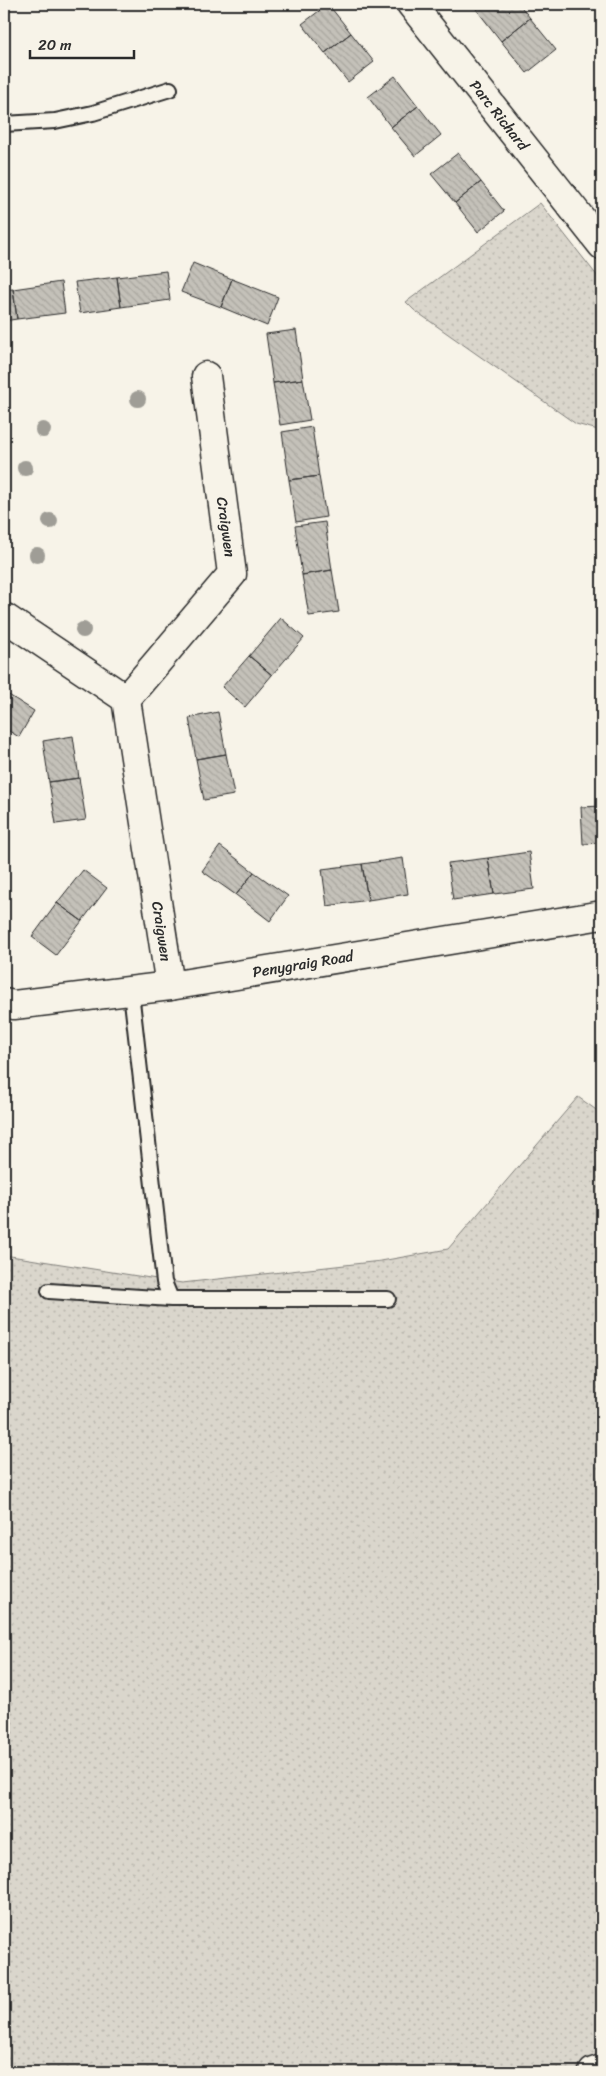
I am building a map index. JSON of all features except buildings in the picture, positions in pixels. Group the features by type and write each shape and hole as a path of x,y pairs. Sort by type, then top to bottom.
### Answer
{"street":[{"name":"Parc Richard","path":"411,4 598,229"},
{"name":"Craigwen","path":"170,986 126,699 232,574 206,376"},
{"path":"4,617 126,699"},
{"name":"Penygraig Road","path":"4,1003 14,1005 131,992 602,915"},
{"path":"593,2072 602,2069"}],"lane":[{"path":"4,124 55,121 93,114 170,89"},
{"path":"131,992 164,1282 171,1298"},
{"path":"49,1291 171,1298 388,1299"}],"shaded area":[{"path":"540,203 602,282 602,431 576,424 414,310 406,302"},
{"path":"578,1097 602,1114 602,2060 581,2072 4,2072 4,1255 182,1283 381,1261 448,1249"}]}
